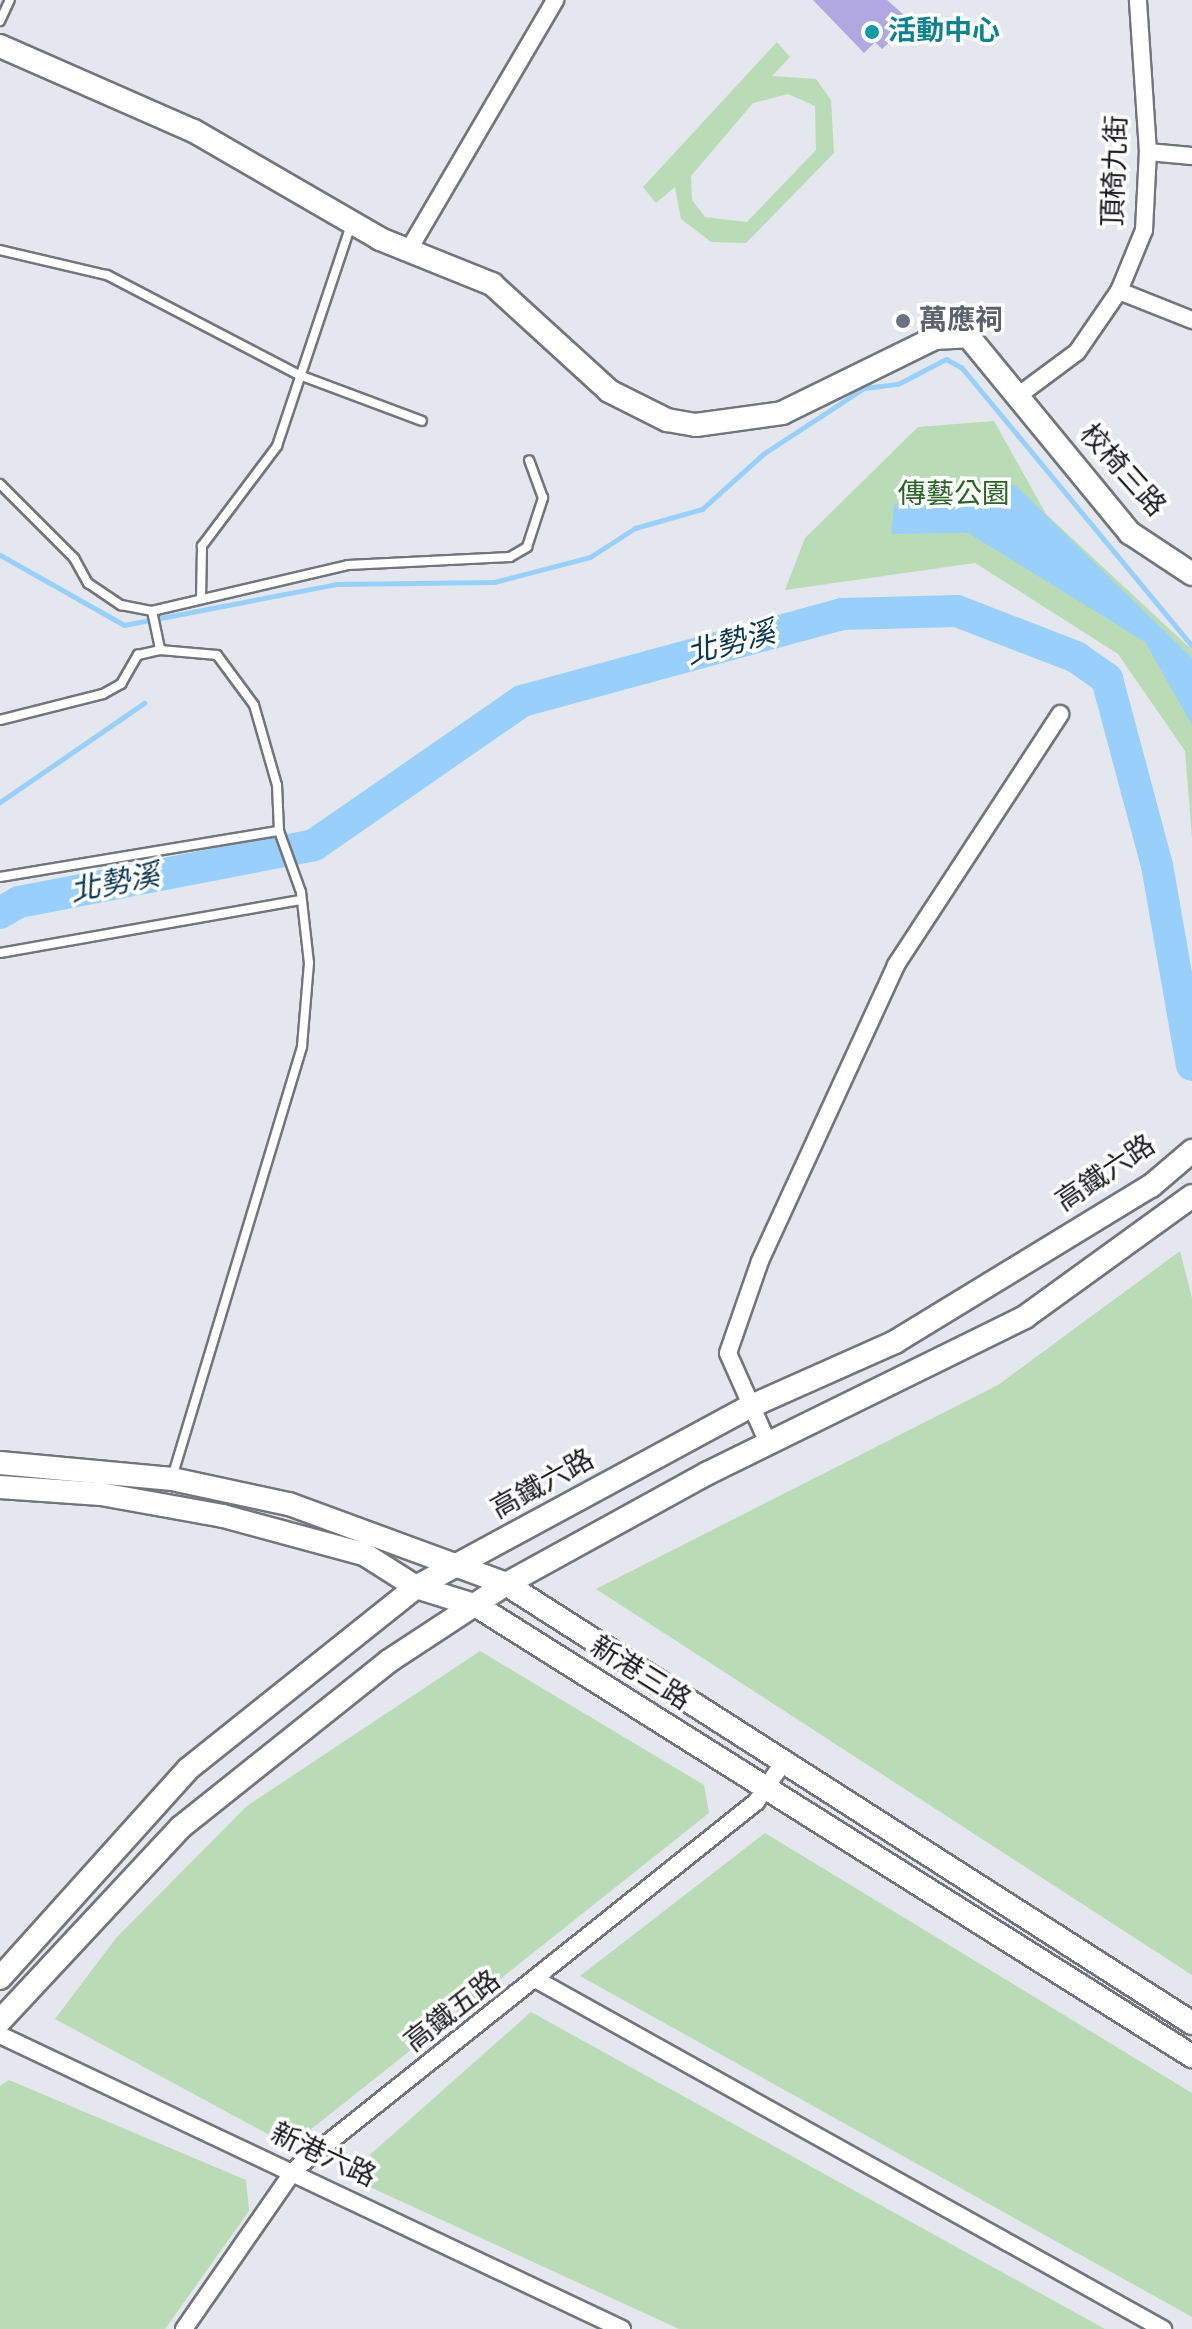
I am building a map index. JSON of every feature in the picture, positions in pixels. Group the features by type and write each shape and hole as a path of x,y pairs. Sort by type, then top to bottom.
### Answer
{"street":[{"path":"408,251 555,0"},
{"name":"頂椅九街","path":"1019,395 1077,352 1119,291 1144,230 1148,152 1138,0"},
{"name":"校椅三路","path":"0,46 194,131 351,223 408,251 492,284 609,391 667,420 696,425 782,413 949,334 968,336 991,356 1130,533 1192,574"},
{"path":"1148,152 1192,156"},
{"path":"1119,291 1192,320"},
{"path":"768,1443 749,1407 728,1353 760,1261 896,965 1060,714"},
{"name":"高鐵六路","path":"0,1978 188,1769 416,1587 749,1407 895,1342 1151,1186 1192,1151"},
{"path":"0,2021 181,1827 389,1661 477,1606 506,1584 768,1443 1025,1317 1192,1196"},
{"name":"新港三路","path":"0,1463 172,1479 289,1504 506,1584 1192,2023"},
{"name":"新港三路","path":"0,1487 101,1494 223,1516 364,1554 416,1587 477,1606 1192,2056"},
{"name":"高鐵五路","path":"184,2329 294,2170 537,1980 764,1789 783,1763"},
{"path":"537,1980 1163,2329"},
{"name":"新港六路","path":"0,2035 294,2170 622,2329"}],"lane":[{"path":"0,21 10,0"},
{"path":"201,599 202,546 277,446 351,223"},
{"path":"0,250 107,275 299,375 422,421"},
{"path":"0,484 74,558 88,583 121,605 152,612 348,565 510,557 527,547 543,498 529,460"},
{"path":"152,612 160,650"},
{"path":"0,720 103,694 121,684 138,655 160,650 217,655 233,671 254,705 277,785 279,831 301,896 309,963 302,1047 172,1479"},
{"path":"0,877 279,831"},
{"path":"0,953 301,896"}],"green space":[{"path":"777,42 790,57 772,76 816,79 831,100 834,153 746,243 711,242 681,219 675,187 656,203 643,187","holes":["788,94 815,106 816,150 747,222 705,217 692,200 691,176 753,103"]},
{"name":"傳藝公園","path":"994,421 1046,514 1192,650 1192,838 1185,751 1118,654 975,563 785,590 805,538 918,427"},
{"path":"1180,1251 1192,1298 1192,1975 596,1589 998,1385"},
{"path":"480,1651 704,1785 709,1813 290,2146 55,2019 116,1938 247,1806"},
{"path":"765,1833 1192,2093 1192,2317 580,1976"},
{"path":"531,2012 1105,2329 679,2329 346,2176"},
{"path":"9,2080 246,2180 249,2211 165,2329 0,2329 0,2086"}],"water":[{"path":"954,484 1015,485 1192,658 1192,725 1145,642 968,533 891,534 894,505"}],"building":[{"name":"活動中心","path":"813,0 887,0 912,22 882,49 875,42 864,53"}],"waterway":[{"path":"0,555 124,625 336,584 494,582 590,557 635,528 702,509 763,454 864,388 898,384 946,359 962,368 1192,646"},
{"name":"北勢溪","path":"0,913 19,902 314,845 522,701 842,614 957,611 1076,657 1107,679 1157,865 1192,1065"},
{"path":"0,802 144,703"}],"place":[{"name":"活動中心","path":"872,32"},
{"name":"萬應祠","path":"903,321"}]}
